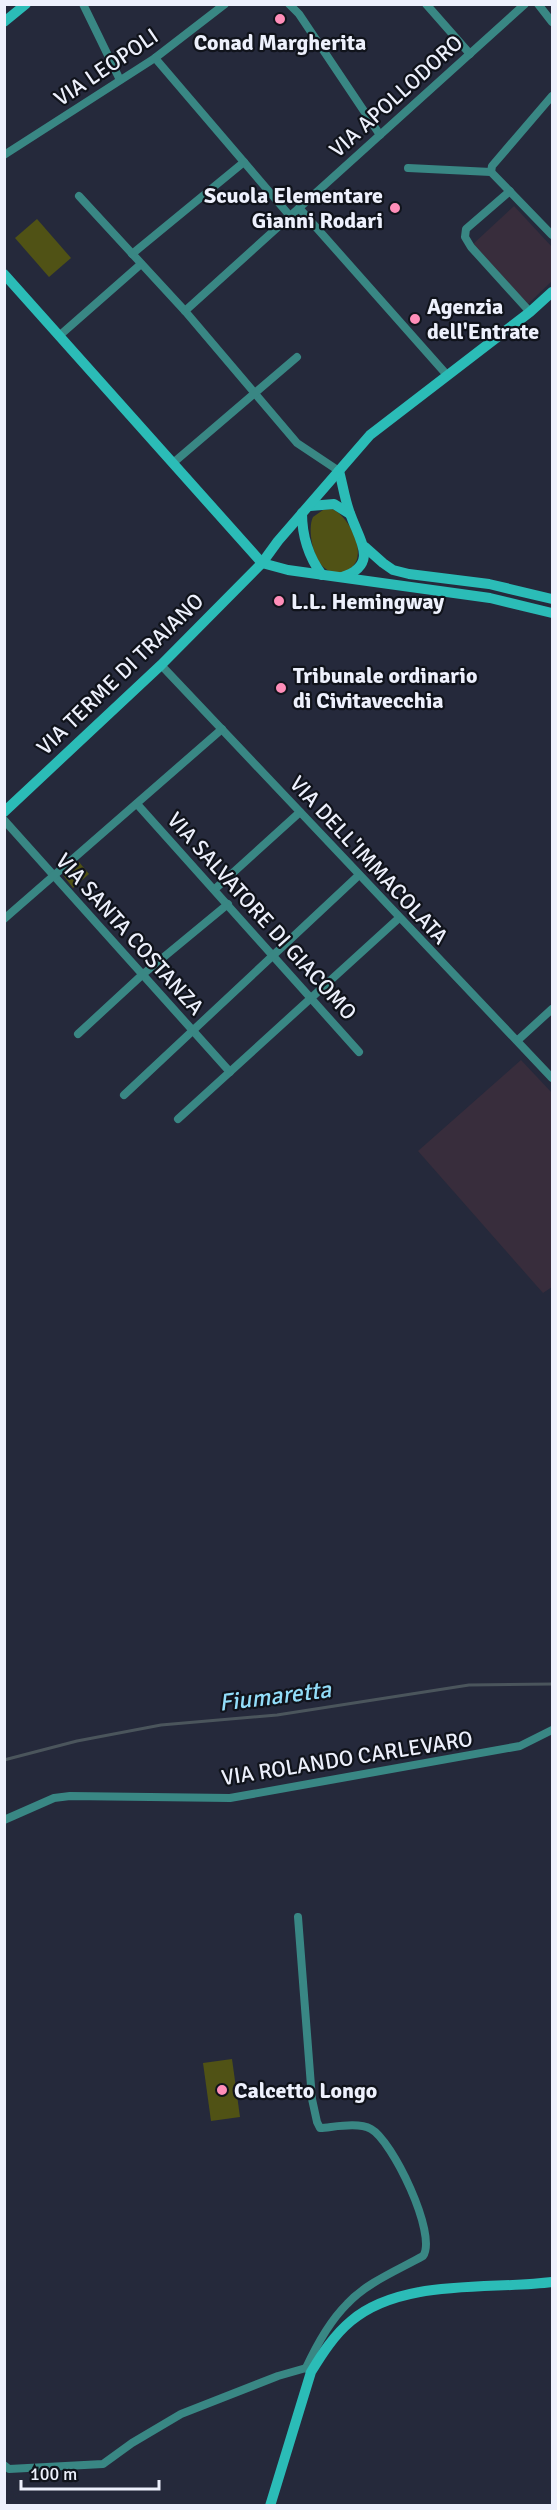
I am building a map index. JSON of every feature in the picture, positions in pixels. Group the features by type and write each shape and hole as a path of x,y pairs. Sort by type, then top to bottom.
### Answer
{"street":[{"path":"4,22 26,4"},
{"path":"83,4 120,81"},
{"name":"VIA LEOPOLI","path":"4,155 155,58 225,4"},
{"path":"289,4 299,14 380,135"},
{"path":"426,4 470,54"},
{"name":"VIA APOLLODORO","path":"185,311 525,4"},
{"path":"538,4 552,22"},
{"path":"155,58 290,216"},
{"path":"492,169 552,96"},
{"path":"132,254 244,162"},
{"path":"408,168 492,169"},
{"path":"492,169 552,235"},
{"path":"510,191 466,229 465,237 471,247 530,312"},
{"path":"79,196 185,311 297,443 339,471 350,514 365,547 393,570 508,587 552,599"},
{"path":"299,208 447,375"},
{"path":"59,336 141,264"},
{"path":"4,274 262,563 288,570 490,598 552,613"},
{"path":"339,471 370,435 530,312 552,292"},
{"path":"173,463 297,357"},
{"name":"VIA TERME DI TRAIANO","path":"4,812 161,665 262,563 339,471"},
{"path":"322,575 314,565 304,539 306,510 334,504 350,514"},
{"path":"341,577 354,572 360,565 365,547"},
{"name":"VIA DELL'IMMACOLATA","path":"161,665 552,1078"},
{"path":"4,920 222,729"},
{"name":"VIA SALVATORE DI GIACOMO","path":"137,804 359,1052"},
{"path":"215,889 300,812"},
{"name":"VIA SANTA COSTANZA","path":"6,825 230,1072"},
{"path":"124,1095 359,876"},
{"path":"78,1034 142,975 228,904"},
{"path":"178,1119 399,918"},
{"path":"518,1040 552,1009"},
{"name":"VIA ROLANDO CARLEVARO","path":"4,1820 54,1798 70,1796 230,1798 520,1746 552,1730"},
{"path":"270,2505 317,2344 348,2302 423,2256 428,2250 427,2238 408,2180 374,2130 365,2126 320,2128 317,2122 312,2099 298,1917"},
{"path":"6,2470 103,2464 132,2443 181,2414 278,2376 309,2370 351,2320 370,2308 407,2294 552,2282"}],"shaded area":[{"path":"514,206 552,247 552,281 528,304 472,245"},
{"path":"37,219 71,258 49,277 15,238"},
{"path":"332,509 338,512 348,524 357,546 356,561 344,573 330,571 321,565 312,544 311,522 313,517 323,510"},
{"path":"79,862 89,874 73,888 63,875"},
{"path":"521,1060 552,1093 552,1287 543,1293 418,1151"},
{"name":"Calcetto Longo","path":"232,2059 240,2117 211,2121 203,2063"}],"waterway":[{"name":"Fiumaretta","path":"4,1760 77,1741 161,1725 277,1715 469,1685 552,1684"}],"place":[{"name":"Conad Margherita","path":"280,19"},
{"name":"Scuola Elementare Gianni Rodari","path":"395,208"},
{"name":"Agenzia dell'Entrate","path":"415,319"},
{"name":"L.L. Hemingway","path":"279,601"},
{"name":"Tribunale ordinario di Civitavecchia","path":"281,688"},
{"name":"Calcetto Longo","path":"222,2090"}]}
